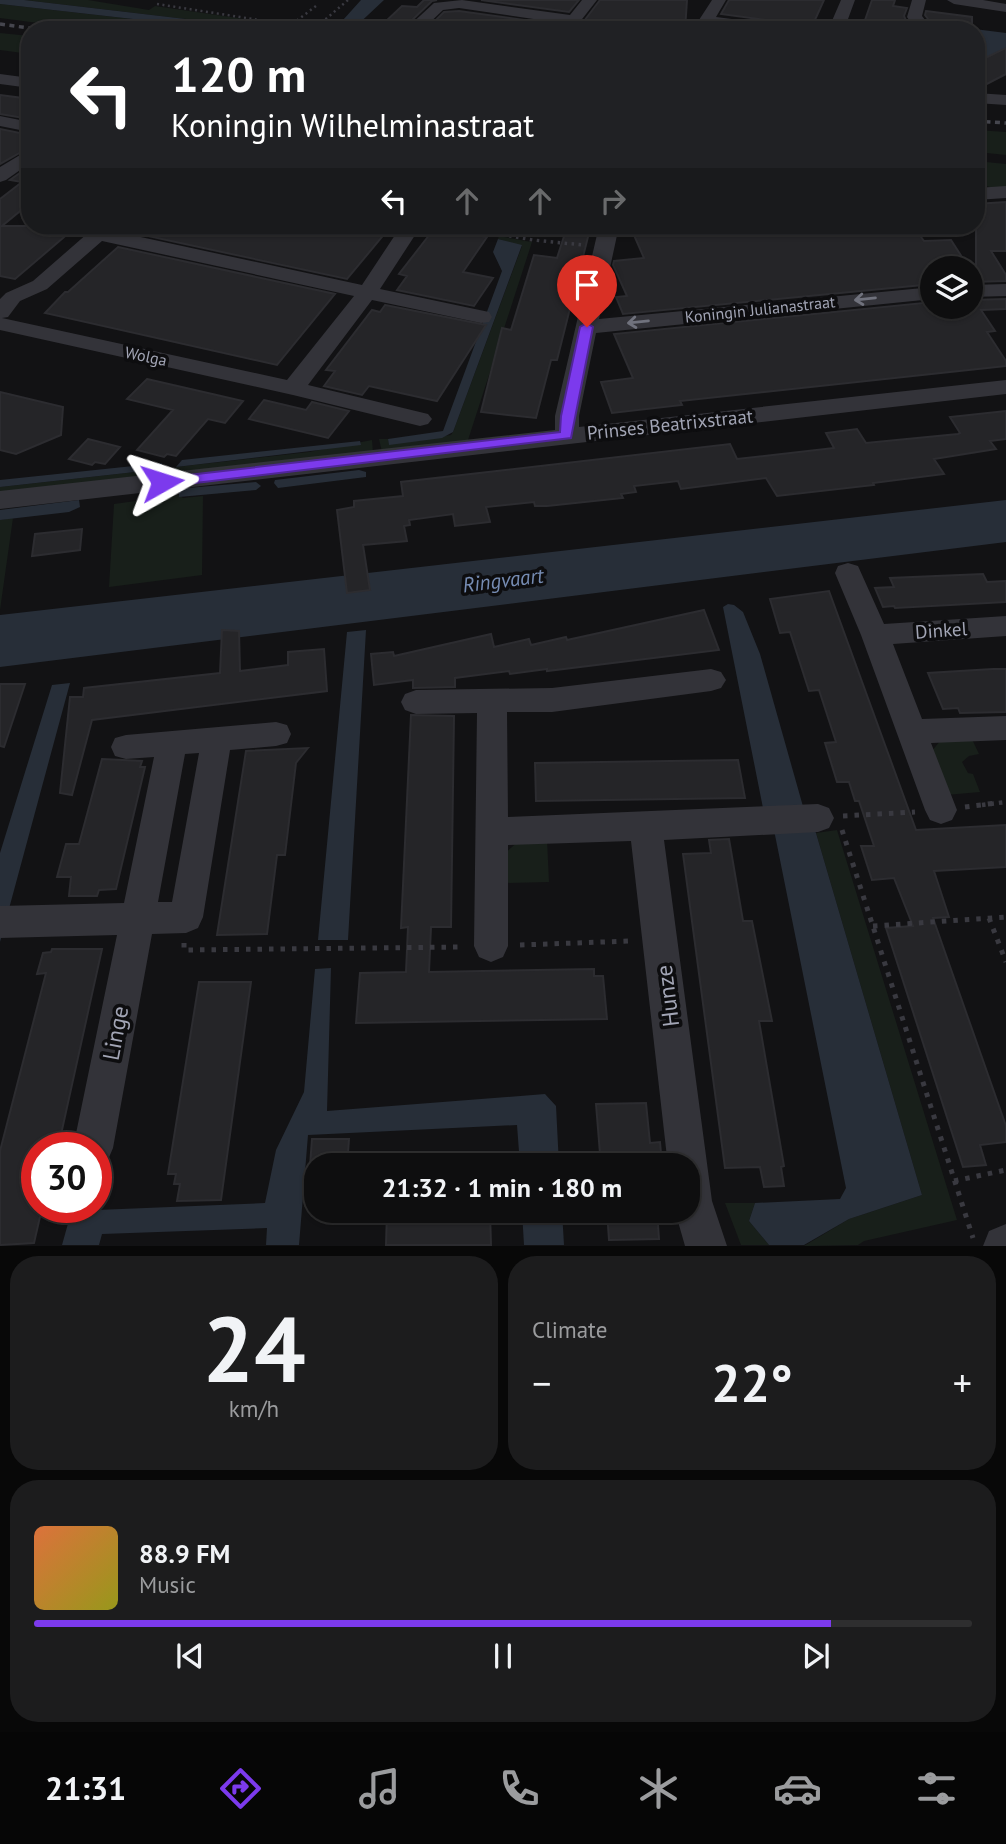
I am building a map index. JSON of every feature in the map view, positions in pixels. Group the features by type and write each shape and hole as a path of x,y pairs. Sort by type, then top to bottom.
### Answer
{"street":[{"path":"423,21 439,6 461,2 574,20 590,0"},
{"path":"714,21 707,20 719,0"},
{"path":"839,21 848,0"},
{"path":"917,21 919,0"},
{"path":"954,0 1005,8"},
{"path":"0,79 21,82"},
{"path":"989,83 1006,87"},
{"path":"985,99 1006,100"},
{"path":"0,121 21,125"},
{"path":"0,176 21,161"},
{"path":"985,193 1006,192"},
{"path":"4,301 40,285 96,235"},
{"path":"124,235 481,317"},
{"path":"293,388 368,291 405,235"},
{"path":"566,435 567,416 607,236"},
{"path":"983,291 1006,290"},
{"name":"Koningin Julianastraat","path":"587,327 920,294"},
{"name":"Wolga","path":"0,324 293,388 420,419"},
{"name":"Prinses Beatrixstraat","path":"0,500 1006,387"},
{"path":"848,573 914,733 941,810"},
{"name":"Dinkel","path":"875,635 1006,626"},
{"path":"415,702 552,700 711,680"},
{"path":"491,946 492,701"},
{"path":"914,733 1006,728"},
{"path":"126,747 276,734"},
{"path":"5,922 187,917 217,739"},
{"name":"Linge","path":"96,1132 172,743"},
{"path":"492,831 646,827 828,817"},
{"name":"Hunze","path":"646,827 686,1153"},
{"name":"Hunze","path":"699,1223 706,1245"}],"path":[{"path":"323,21 348,0"},
{"path":"157,4 265,21"},
{"path":"296,21 316,6"},
{"path":"505,235 533,240 607,236"},
{"path":"828,817 873,926 975,1245"},
{"path":"187,917 184,950 354,949"},
{"path":"873,926 1006,917"},
{"path":"989,919 1006,961"},
{"path":"954,1181 1006,1170"}],"shaded area":[{"path":"24,0 88,0 149,10 155,6 258,21 203,21"},
{"path":"0,4 150,21 23,21 0,18"},
{"path":"0,33 21,35 21,53 0,50"},
{"path":"985,131 1006,132 1006,155 985,153"},
{"path":"985,162 1006,164 1006,188 996,189 985,186"},
{"path":"499,236 532,242 468,440 382,452 379,439 388,439 389,444 451,435 453,432 522,246 498,239"},
{"path":"372,440 373,453 177,473 174,470 176,467 309,452"},
{"path":"162,469 159,475 0,495 0,487"},
{"path":"179,495 183,498 203,496 202,575 109,587 114,504"},
{"path":"13,518 0,610 0,520"},
{"path":"971,737 979,754 969,756 962,762 968,773 973,774 980,792 946,795 931,752 941,740"},
{"path":"837,830 957,1220 864,1241 858,1245 804,1246 849,1219 922,1195 816,833"},
{"path":"521,839 547,839 549,882 504,883 503,855"},
{"path":"725,1203 755,1203 749,1221 769,1245 741,1245"}],"water":[{"path":"0,0 24,0 203,21 150,21 0,4"},
{"path":"361,0 384,0 362,21 342,21"},
{"path":"985,30 1006,33 1006,48 985,58"},
{"path":"498,239 522,245 453,432 442,438 389,445 388,439 443,431 502,271 493,252"},
{"path":"360,441 361,445 176,467 182,460"},
{"path":"162,463 162,469 0,487 0,480"},
{"path":"359,470 366,472 366,477 278,488 274,483 275,480"},
{"path":"256,482 261,486 256,490 179,497 179,490 188,488"},
{"path":"79,500 80,507 69,512 0,520 0,510"},
{"name":"Ringvaart","path":"1006,500 1006,542 0,667 0,615"},
{"path":"728,604 743,612 760,654 804,810 816,833 922,1195 849,1219 804,1245 769,1245 749,1221 755,1203 840,1199 846,1188 775,835 764,813 723,607"},
{"path":"366,630 348,940 318,940 347,632"},
{"path":"70,683 0,942 0,853 52,685"},
{"path":"331,968 327,1111 545,1094 556,1106 558,1153 519,1153 517,1125 308,1135 307,1153 304,1153 299,1245 266,1245 267,1228 102,1234 99,1245 62,1245 68,1223 112,1223 112,1209 265,1203 276,1150 304,1092 315,969"},
{"path":"523,1223 563,1223 564,1245 524,1245"}],"building":[{"path":"424,0 437,0 432,1 411,21 386,21 402,6 417,7"},
{"path":"481,0 579,0 569,12"},
{"path":"600,0 687,0 686,21 584,21"},
{"path":"729,0 824,0 814,21 772,21 721,14"},
{"path":"872,0 895,0 893,6 907,8 904,16 906,21 865,21"},
{"path":"459,11 532,21 435,21 444,12"},
{"path":"926,11 972,17 972,21 930,21 925,15"},
{"path":"1006,48 1006,74 985,85 985,58"},
{"path":"0,95 21,98 21,118 0,114"},
{"path":"0,129 21,133 21,152 0,164"},
{"path":"21,172 21,182 10,180"},
{"path":"21,183 21,210 2,226 21,226 21,235 66,235 15,279 0,276 0,199"},
{"path":"1006,202 1006,251 991,251 1006,275 1006,281 983,282 983,256 976,256 976,235 985,235 985,203"},
{"path":"143,235 384,235 347,279"},
{"path":"429,235 487,237 463,272 493,278 474,306 397,290 407,276 399,274"},
{"path":"564,235 588,235 557,360 551,360 536,418 481,412 502,328 511,330 534,255 557,258"},
{"path":"634,235 920,235 924,241 951,240 961,256 920,256 920,285 623,314 616,297 627,296 613,265 614,261 644,258"},
{"path":"118,247 335,294 277,365 45,313 65,292"},
{"path":"1006,299 1006,309 983,310 983,300"},
{"path":"920,303 920,319 983,319 983,313 995,331 987,332 1006,361 1006,366 680,401 682,405 612,413 601,382 633,378 614,334"},
{"path":"385,305 486,325 437,401 369,386 362,395 324,386 335,371 326,370 372,310 380,312"},
{"path":"147,379 243,401 225,423 208,419 176,456 167,454 164,457 137,450 173,410 127,399"},
{"path":"0,392 63,407 61,435 16,454 0,450"},
{"path":"264,400 306,410 312,402 349,411 328,438 249,419"},
{"path":"1006,411 1006,439 990,441 996,449 934,459 944,474 777,496 766,478 681,489 678,481 634,486 636,492 621,494 623,498 547,506 535,506 534,502 486,507 490,522 455,526 453,514 409,520 410,525 404,526 407,541 363,545 370,590 347,593 337,510 354,507 354,501 403,496 401,482 730,444 737,459 834,448 826,433 857,429 866,443 958,434 960,433 950,417"},
{"path":"88,439 120,447 105,464 95,462 92,465 69,459"},
{"path":"82,529 80,550 32,556 35,534"},
{"path":"983,574 987,582 1006,581 1006,602 883,607 875,588 894,587 890,578"},
{"path":"829,591 916,830 1006,825 1006,867 934,871 949,917 933,918 1006,1126 1006,1142 980,1145 986,1165 963,1167 886,928 913,926 894,878 872,880 861,846 874,846 859,801 855,801 849,782 837,782 825,743 836,742 819,690 809,691 790,632 780,633 770,599"},
{"path":"704,610 719,650 547,671 510,674 509,671 455,678 455,687 413,688 413,680 374,685 371,654 393,652 394,656 491,634 494,647 529,639 531,645 566,637 567,640"},
{"path":"222,630 239,631 240,671 288,665 288,652 324,649 327,691 92,720 72,795 60,793 70,697 83,697 84,688 220,673"},
{"path":"1006,669 1006,712 960,713 958,708 943,709 928,673"},
{"path":"0,684 25,684 4,747 0,746"},
{"path":"411,715 454,716 451,927 431,927 429,972 594,969 594,976 603,976 607,1019 356,1023 360,973 406,972 408,927 401,928"},
{"path":"308,748 296,763 285,855 277,855 267,934 217,935 246,751"},
{"path":"102,759 142,761 140,767 145,767 116,889 99,890 97,896 69,896 71,877 57,877 66,844 79,844"},
{"path":"738,760 745,798 536,801 535,763"},
{"path":"729,839 743,921 752,921 772,1021 759,1021 784,1166 781,1167 784,1186 764,1187 760,1167 725,1168 683,854 711,853 709,840"},
{"path":"52,949 102,949 62,1132 21,1132 21,1223 39,1223 34,1243 0,1245 0,1151 46,973 37,974 43,953 51,952"},
{"path":"199,982 251,982 221,1200 177,1201 180,1184 174,1184 176,1174 168,1174"},
{"path":"646,1103 650,1143 660,1142 661,1153 600,1153 596,1104"},
{"path":"312,1139 349,1139 348,1153 311,1153"},
{"path":"387,1223 490,1223 491,1245 386,1245"},
{"path":"608,1223 658,1223 659,1239 609,1240"}],"railway":[{"path":"0,24 21,27"},
{"path":"985,122 1006,123"}],"route":[{"path":"162,482 566,435 567,416 587,327"}]}
